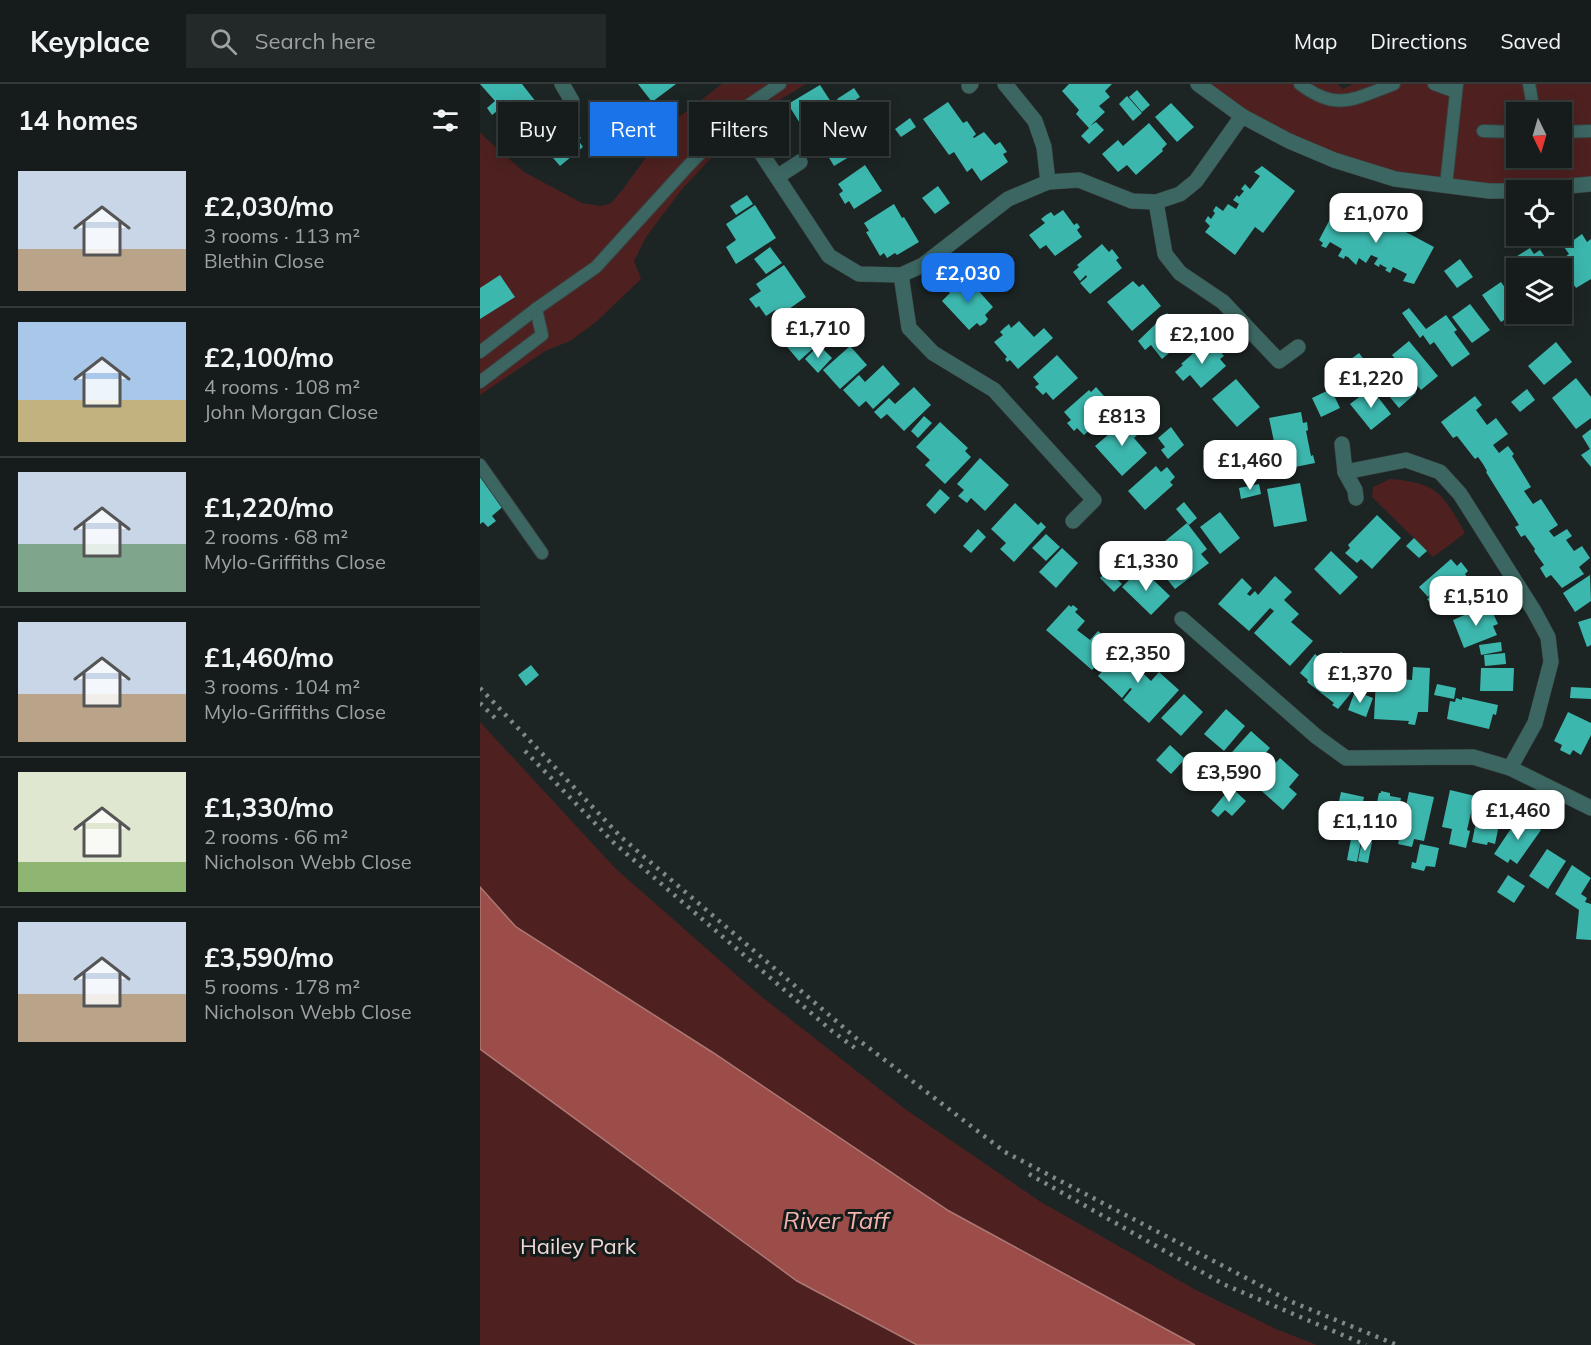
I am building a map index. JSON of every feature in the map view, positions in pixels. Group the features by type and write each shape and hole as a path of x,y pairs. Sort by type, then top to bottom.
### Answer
{"street":[{"path":"562,84 572,101"},
{"path":"1005,84 1035,121 1044,147 1048,182"},
{"path":"1198,84 1242,116 1289,141 1334,160 1395,179 1506,191"},
{"path":"763,156 829,256 858,274 901,275 923,265 1008,199 1048,182 1079,180 1132,201 1156,202 1180,194 1196,181 1242,116"},
{"path":"777,177 800,162"},
{"path":"1572,186 1591,184"},
{"path":"1156,202 1165,254 1180,273 1223,302 1278,361 1298,347"},
{"path":"901,275 909,328 933,353 994,390 1094,500 1073,521"},
{"path":"1342,444 1345,472 1355,490 1356,498"},
{"path":"1345,472 1406,460 1440,472 1460,494 1534,611 1548,637 1551,663 1535,723 1510,768"},
{"path":"1182,619 1317,737 1346,758 1473,757 1510,768 1591,808"}],"lane":[{"path":"480,352 596,267 743,109 780,84"},
{"path":"1300,84 1331,101 1356,100 1394,84"},
{"path":"1434,84 1456,88 1446,185"},
{"path":"1529,84 1532,102"},
{"path":"1483,131 1506,132"},
{"path":"1572,132 1591,131"},
{"path":"480,382 542,335 536,309"},
{"path":"480,465 543,553"}],"green space":[{"path":"722,84 806,84 776,102 698,102"},
{"path":"1207,84 1338,84 1343,89 1353,84 1591,84 1591,184 1572,186 1572,180 1506,180 1506,188 1395,179 1289,141"},
{"path":"689,109 689,156 713,156 683,188 646,237 634,261 641,279 596,322 570,341 545,351 480,395 480,133 498,149 498,156 506,156 524,172 582,203 601,206 611,203 647,156 677,156 677,118"},
{"path":"1390,479 1419,484 1437,493 1451,509 1465,533 1433,557 1372,497 1373,487"},
{"path":"480,722 616,869 757,993 905,1109 1041,1202 1196,1290 1276,1329 1317,1345 1195,1345 949,1211 712,1052 516,927 480,887"},
{"name":"Hailey Park","path":"480,1049 661,1182 926,1345 480,1345"}],"water":[{"name":"River Taff","path":"480,887 516,927 712,1052 949,1211 1195,1345 917,1345 797,1281 480,1049"}],"building":[{"path":"480,84 522,84 536,102 498,102 498,110 492,115 487,108 495,101"},
{"path":"638,84 676,84 652,102"},
{"path":"1069,84 1112,84 1105,91 1110,97 1099,106 1105,112 1090,126 1096,122 1104,130 1089,144 1081,136 1089,128 1076,114 1079,110 1062,91"},
{"path":"820,85 831,102 801,102 801,125 789,103"},
{"path":"854,88 860,97 852,102 839,102 837,99"},
{"path":"1137,90 1150,105 1142,112 1129,97"},
{"path":"1127,96 1142,113 1133,121 1119,104"},
{"path":"948,102 963,123 967,121 976,134 974,138 984,132 995,145 1000,142 1007,152 1003,154 1008,162 981,181 972,168 967,172 954,152 949,155 923,119"},
{"path":"1171,103 1194,127 1177,142 1155,117"},
{"path":"910,118 916,127 901,137 895,129"},
{"path":"1149,123 1167,144 1162,149 1163,151 1136,175 1127,165 1118,172 1102,154 1118,140 1123,146"},
{"path":"578,140 583,147 578,151"},
{"path":"551,156 572,156 560,166"},
{"path":"828,156 851,156 834,166"},
{"path":"865,165 882,191 854,209 849,201 845,204 839,194 843,191 838,184"},
{"path":"1262,166 1295,191 1263,233 1255,227 1235,255 1205,232 1210,226 1205,221 1208,216 1211,219 1216,206 1223,211 1228,204 1236,209 1239,204 1233,200 1244,191 1241,189 1245,184 1250,189 1260,176 1254,172"},
{"path":"938,186 950,203 935,214 922,198"},
{"path":"747,195 753,204 736,215 730,206"},
{"path":"894,204 919,242 887,258 884,253 880,256 866,232 869,231 864,223"},
{"path":"1338,204 1383,230 1387,222 1434,247 1414,284 1403,281 1407,274 1393,267 1390,273 1380,264 1379,267 1374,264 1378,258 1371,255 1366,263 1359,258 1356,265 1348,257 1345,256 1344,259 1338,256 1342,249 1330,242 1326,248 1321,246 1323,243 1319,240"},
{"path":"755,205 776,238 736,264 726,247 736,240 726,224"},
{"path":"1063,210 1074,225 1077,223 1080,227 1077,230 1082,237 1055,256 1046,245 1040,249 1029,235 1045,223 1041,219 1046,215 1051,212 1054,216"},
{"path":"1582,234 1587,242 1591,239 1591,279 1576,288 1572,282 1572,258 1564,258 1569,254 1564,247 1572,246 1572,241"},
{"path":"1102,244 1109,252 1112,249 1119,258 1116,260 1122,268 1090,294 1080,283 1087,277 1086,275 1080,281 1073,272 1079,267 1077,265"},
{"path":"770,247 782,263 766,274 754,259"},
{"path":"1530,248 1534,254 1540,250 1546,258 1514,258"},
{"path":"1460,259 1473,277 1457,288 1444,271"},
{"path":"784,265 806,297 779,316 775,310 766,316 759,306 756,308 749,299 761,291 756,284"},
{"path":"500,275 515,297 480,319 480,288"},
{"path":"967,278 993,307 985,315 988,319 985,323 980,326 977,323 969,330 942,301 950,293 947,291 955,282 958,286"},
{"path":"1133,281 1139,287 1143,284 1161,306 1132,331 1107,302"},
{"path":"1501,282 1506,289 1506,319 1501,322 1482,295"},
{"path":"1470,304 1490,330 1472,343 1452,317"},
{"path":"1409,308 1426,329 1446,315 1457,330 1454,332 1470,354 1452,367 1434,342 1430,345 1423,335 1420,338 1402,313"},
{"path":"818,310 835,329 799,361 782,341"},
{"path":"1167,313 1174,321 1178,317 1185,326 1181,329 1188,337 1162,359 1151,345 1145,350 1138,341"},
{"path":"1019,321 1034,337 1044,328 1053,338 1018,369 1010,360 1007,362 1005,359 1007,357 994,342 1003,335 1000,332 1004,328 1009,324 1011,328"},
{"path":"1409,341 1438,376 1421,390 1392,355"},
{"path":"1206,342 1212,349 1215,347 1220,351 1224,356 1220,359 1226,366 1201,388 1190,375 1183,381 1175,372"},
{"path":"1556,342 1572,362 1544,385 1528,366"},
{"path":"819,345 832,358 818,373 805,359"},
{"path":"850,346 867,365 840,389 823,370"},
{"path":"1359,353 1371,369 1364,375 1351,359"},
{"path":"1057,355 1078,378 1053,400 1046,392 1043,395 1035,387 1039,384 1033,377"},
{"path":"1389,362 1416,393 1399,408 1377,382 1379,381 1374,374"},
{"path":"883,365 900,384 873,409 866,401 859,407 843,390 859,375 865,382"},
{"path":"1576,378 1591,397 1591,418 1576,429 1552,398"},
{"path":"1236,379 1260,407 1237,427 1212,399"},
{"path":"914,387 931,405 904,431 887,414 881,419 874,412 889,398 895,404"},
{"path":"1096,387 1104,396 1098,401 1099,403 1105,398 1114,408 1084,435 1077,428 1074,431 1067,423 1071,420 1064,412 1089,390 1091,392"},
{"path":"1371,388 1391,414 1371,430 1350,404"},
{"path":"1331,389 1340,408 1321,417 1312,398"},
{"path":"1527,389 1535,400 1520,412 1511,402"},
{"path":"1475,396 1482,405 1476,410 1487,425 1496,418 1508,434 1493,445 1499,453 1508,446 1531,487 1524,491 1533,504 1541,499 1558,525 1549,531 1554,537 1567,529 1572,536 1566,540 1574,551 1582,546 1590,558 1579,567 1584,574 1562,588 1551,575 1546,578 1540,568 1544,565 1525,535 1521,537 1515,527 1519,525 1478,457 1475,459 1457,436 1453,438 1441,422"},
{"path":"1301,412 1303,423 1307,422 1308,430 1306,431 1311,456 1313,455 1315,463 1280,470 1269,418"},
{"path":"924,416 932,423 918,438 911,431"},
{"path":"1128,418 1140,432 1134,438 1147,453 1122,476 1095,446"},
{"path":"940,422 968,448 965,451 971,457 945,484 925,465 930,460 916,447"},
{"path":"1171,427 1184,445 1168,459 1161,450 1165,447 1158,438"},
{"path":"1591,429 1591,467 1581,455 1590,449 1582,436"},
{"path":"980,458 1009,485 985,511 971,498 967,503 958,496 964,490 957,484"},
{"path":"1156,466 1161,472 1167,467 1175,477 1170,482 1173,485 1145,510 1128,491"},
{"path":"483,474 506,504 492,516 496,521 488,527 483,522 480,524 480,477"},
{"path":"1300,483 1307,521 1274,527 1267,489"},
{"path":"1259,484 1261,494 1241,499 1239,488"},
{"path":"940,489 950,498 935,514 926,505"},
{"path":"1184,502 1197,518 1189,525 1176,509"},
{"path":"1015,503 1038,525 1041,522 1046,527 1014,562 1000,549 1006,543 991,529"},
{"path":"1220,512 1240,538 1220,554 1200,527"},
{"path":"1377,515 1401,538 1372,569 1361,559 1357,563 1345,553 1350,548 1348,545"},
{"path":"1187,523 1207,549 1201,554 1209,563 1175,589 1154,563 1161,558 1156,553 1157,547 1161,544 1172,549 1165,541"},
{"path":"978,529 986,537 971,553 963,546"},
{"path":"1046,534 1060,547 1046,561 1032,548"},
{"path":"1414,538 1427,551 1419,558 1406,546"},
{"path":"1062,548 1078,563 1056,588 1039,572"},
{"path":"1331,551 1358,577 1340,595 1314,569"},
{"path":"1451,559 1457,566 1461,562 1468,571 1465,574 1479,594 1446,613 1440,606 1436,610 1427,599 1436,592 1435,590 1428,597 1419,587"},
{"path":"1141,568 1170,596 1151,615 1122,587"},
{"path":"1108,570 1122,584 1114,592 1100,578"},
{"path":"1590,575 1591,601 1575,612 1563,593"},
{"path":"1275,576 1292,592 1284,600 1299,614 1291,622 1313,641 1290,666 1254,633 1274,611 1270,608 1249,631 1218,604 1242,578 1252,588 1247,594 1250,596 1255,591 1258,595"},
{"path":"1069,605 1078,609 1075,612 1085,621 1077,630 1090,640 1098,631 1115,646 1092,670 1046,630"},
{"path":"1485,606 1489,615 1493,613 1498,624 1493,626 1497,635 1464,648 1453,620"},
{"path":"1591,618 1591,645 1587,647 1578,622"},
{"path":"1501,642 1502,651 1481,655 1479,645"},
{"path":"1128,644 1147,661 1139,670 1151,681 1159,672 1179,690 1149,723 1123,700 1132,689 1130,688 1122,698 1098,676"},
{"path":"1341,652 1349,658 1343,667 1361,681 1338,709 1300,673 1315,654 1322,660 1327,653 1335,660"},
{"path":"1505,653 1506,664 1485,666 1484,655"},
{"path":"531,665 539,675 526,686 518,675"},
{"path":"1413,667 1430,668 1428,712 1418,712 1415,725 1408,724 1409,721 1374,719 1376,678 1397,679 1397,687 1398,679 1412,680"},
{"path":"1481,668 1514,668 1513,691 1480,691"},
{"path":"1437,684 1456,688 1454,699 1434,695"},
{"path":"1571,687 1591,688 1591,699 1570,698"},
{"path":"1355,691 1373,698 1366,717 1348,710"},
{"path":"1184,694 1203,712 1181,736 1161,718"},
{"path":"1462,697 1498,705 1489,729 1447,719 1450,701 1455,702 1456,698 1462,700"},
{"path":"1226,709 1245,726 1224,751 1204,734"},
{"path":"1568,712 1591,723 1591,735 1581,755 1573,750 1570,755 1560,750 1562,745 1554,741"},
{"path":"1251,731 1270,748 1240,782 1232,775 1228,780 1216,770"},
{"path":"1170,745 1185,759 1171,774 1156,760"},
{"path":"1280,758 1299,775 1289,787 1297,794 1283,810 1256,786"},
{"path":"1231,787 1246,801 1232,816 1225,810 1218,817 1211,811"},
{"path":"1450,790 1475,796 1467,830 1470,831 1466,848 1449,844 1452,829 1442,827"},
{"path":"1381,791 1401,798 1395,830 1392,830 1390,839 1381,837 1383,829 1372,826"},
{"path":"1341,792 1364,797 1357,829 1334,824"},
{"path":"1409,792 1434,797 1424,841 1414,839 1412,847 1398,844"},
{"path":"1481,797 1504,801 1495,844 1472,842"},
{"path":"1520,815 1541,830 1517,864 1510,859 1508,863 1494,854"},
{"path":"1351,839 1361,841 1357,862 1347,860"},
{"path":"1362,840 1372,842 1368,863 1358,861"},
{"path":"1420,844 1439,848 1435,867 1426,866 1424,871 1411,868 1412,862 1416,863"},
{"path":"1547,849 1566,861 1548,889 1529,876"},
{"path":"1572,865 1591,878 1581,894 1587,898 1585,902 1591,904 1591,940 1576,939 1579,910 1555,894"},
{"path":"1508,875 1525,886 1514,903 1497,892"}],"railway":[{"path":"480,688 621,837 856,1038 1005,1152 1292,1302 1397,1345"},
{"path":"480,703 497,720"},
{"path":"525,751 614,843 832,1031 855,1048"},
{"path":"1029,1174 1223,1284 1366,1345"}]}
